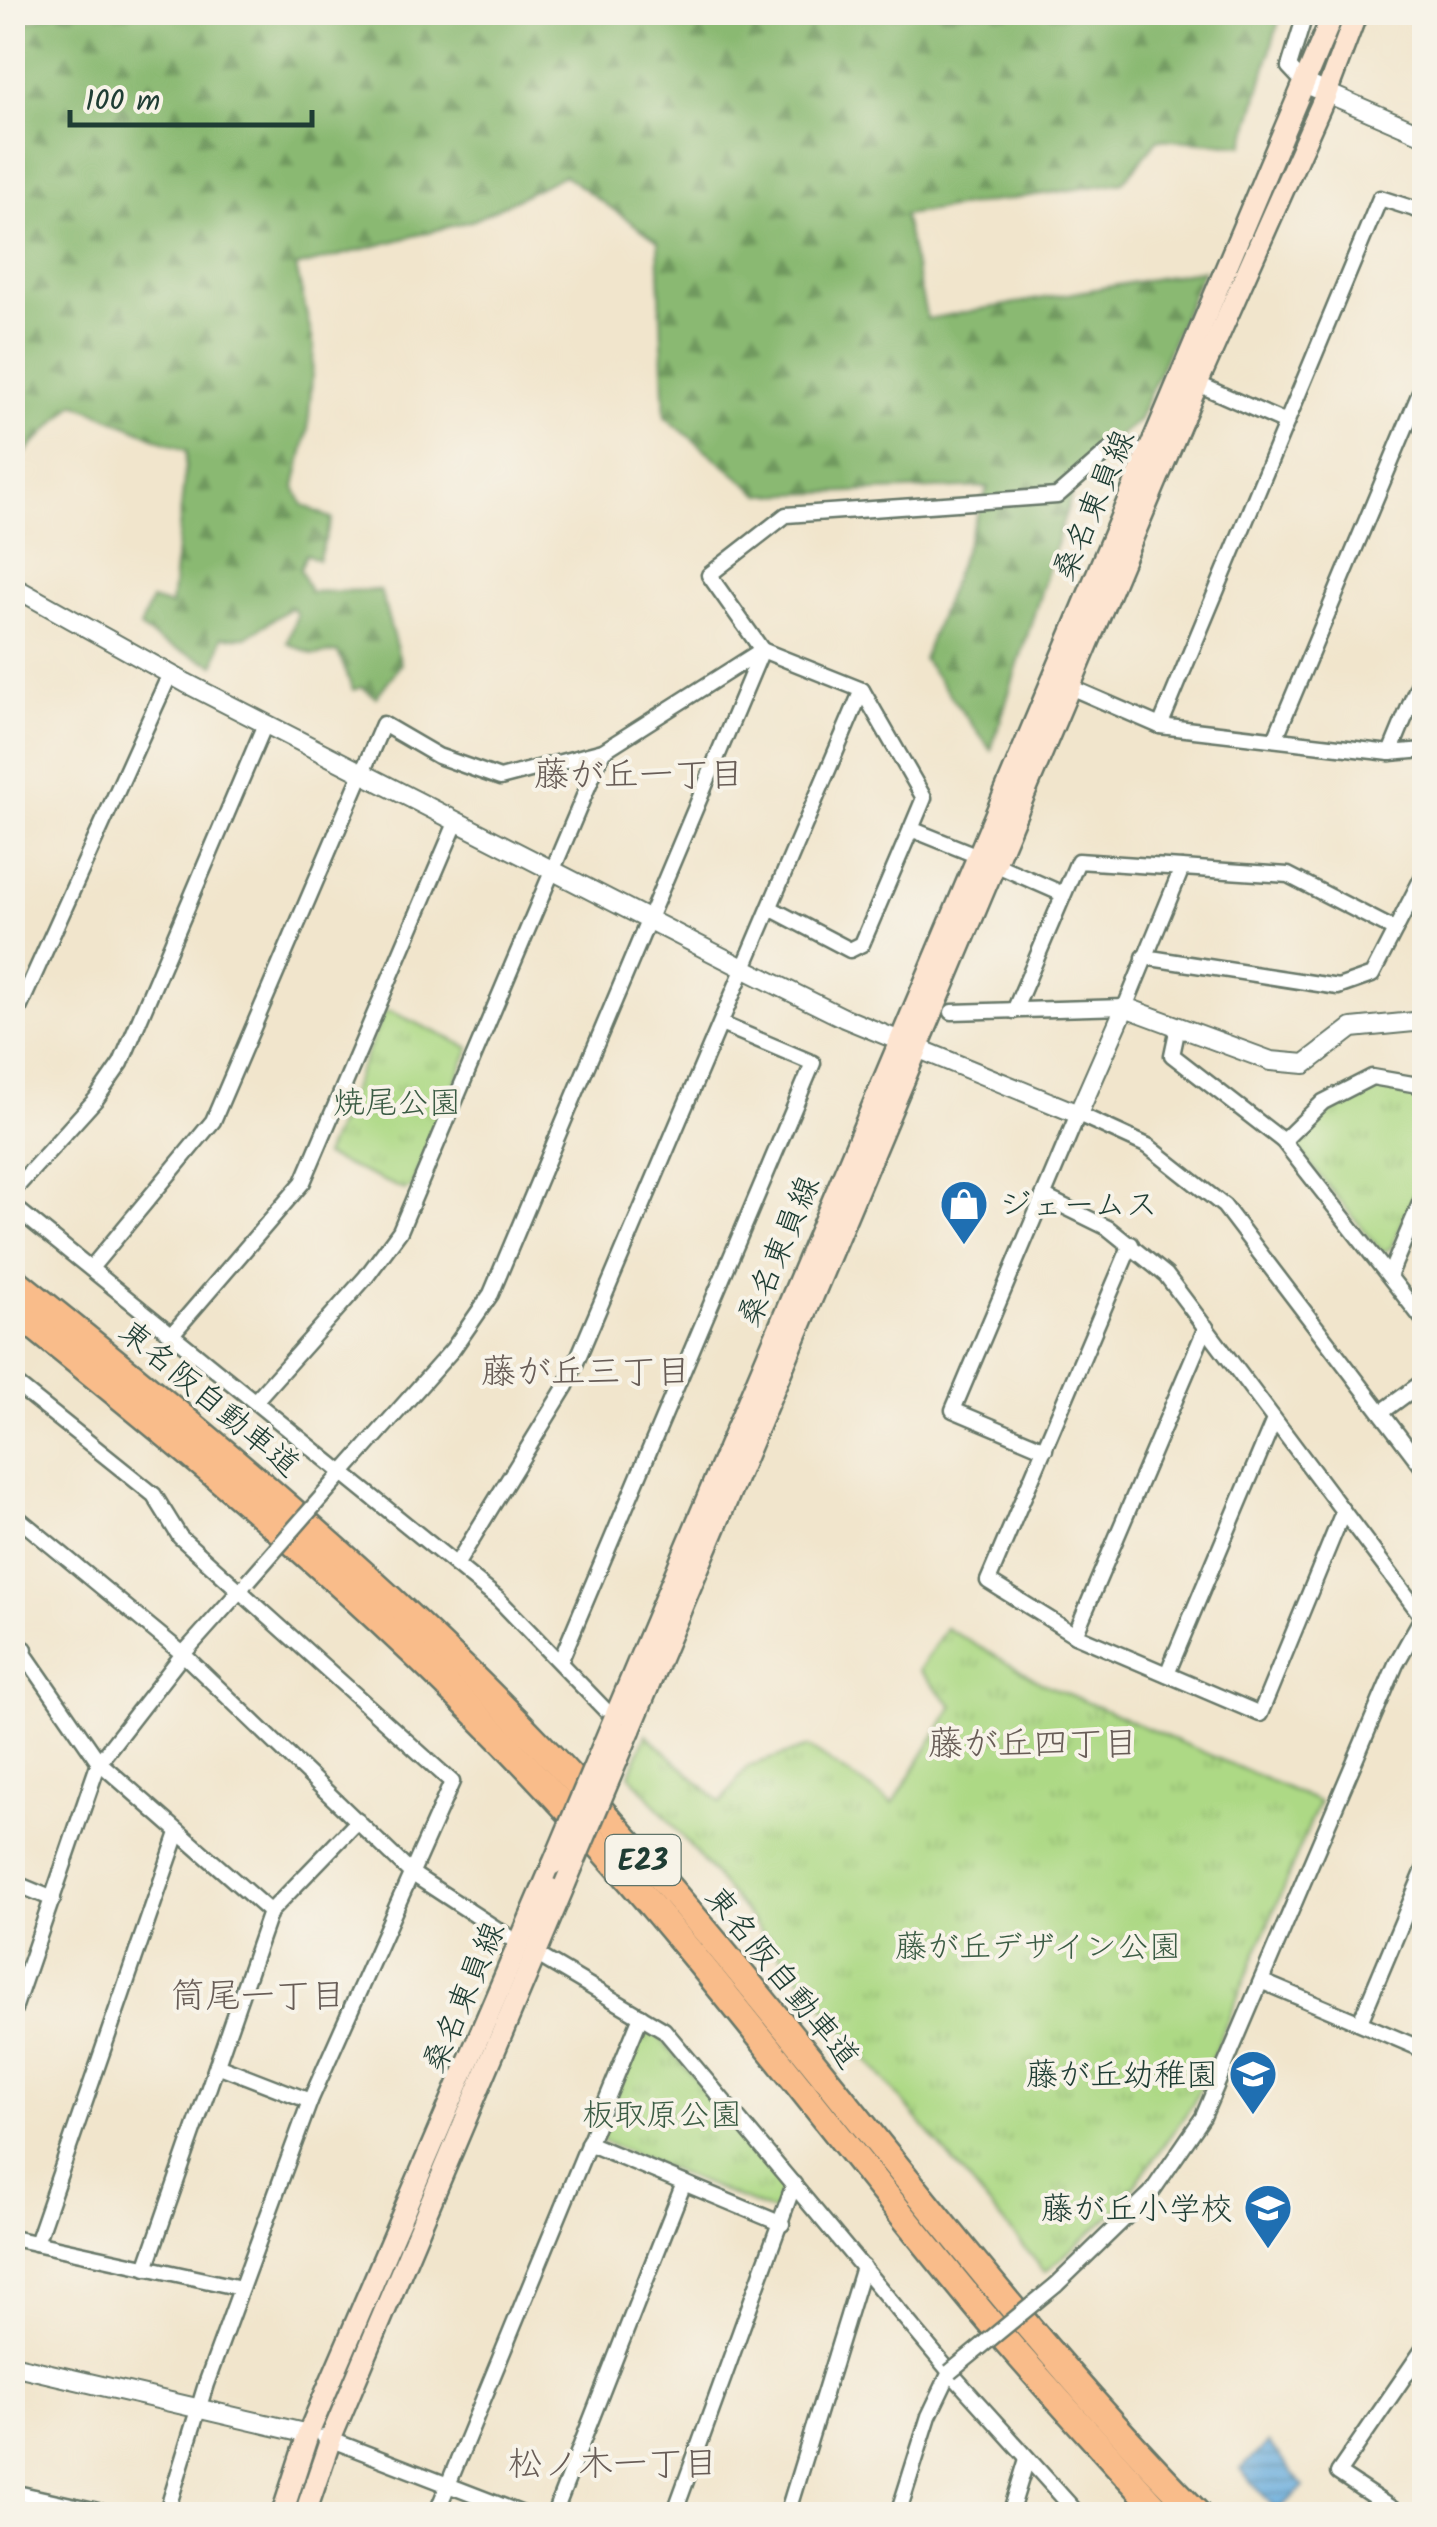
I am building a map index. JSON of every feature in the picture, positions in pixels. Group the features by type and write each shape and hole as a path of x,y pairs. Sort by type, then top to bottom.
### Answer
{"highway":[{"name":"東名阪自動車道","path":"12,1278 282,1500 449,1652 550,1755 666,1887 1002,2298 1198,2514"},
{"name":"東名阪自動車道","path":"12,1309 266,1517 434,1671 534,1774 651,1905 984,2316 1162,2514"}],"main road":[{"name":"桑名東員線","path":"305,2514 331,2438 527,1948 554,1864 622,1724 987,861 1147,454 1334,12"},
{"path":"1304,83 1323,73 1348,12"},
{"name":"桑名東員線","path":"987,861 1070,688 1326,94 1357,12"},
{"path":"1244,222 1260,205 1304,99 1316,90 1326,94"},
{"name":"桑名東員線","path":"282,2514 308,2434 527,1948 565,1884 622,1724 826,1218 908,1043"}],"street":[{"path":"1306,12 1289,68 1304,83 1326,94 1424,135"},
{"path":"1160,726 1380,198 1424,212"},
{"path":"1198,384 1286,422"},
{"path":"1276,739 1424,384"},
{"path":"770,908 850,950 862,944 924,798 862,690 762,650 710,576 786,515 1057,496 1119,442 1147,454"},
{"path":"12,586 265,724 745,969 1148,1146 1224,1206 1424,1470"},
{"path":"91,1268 213,1122 382,724 438,756 488,778 603,751 762,650"},
{"path":"12,2014 100,1762 183,1654 454,1348 491,1294 762,650"},
{"path":"1390,753 1424,672"},
{"path":"12,1024 16,1006 170,674"},
{"path":"1070,688 1160,726 1390,753 1424,750"},
{"path":"456,1566 566,1386 862,690"},
{"path":"12,1192 96,1099 122,1063 265,724"},
{"path":"256,1400 366,1277 400,1231 603,751"},
{"path":"173,1333 303,1182 456,823"},
{"path":"911,829 1063,894"},
{"path":"1014,1011 1078,860 1288,875 1396,930"},
{"path":"1045,1449 952,1410 1182,868"},
{"path":"1144,957 1338,986 1372,975 1424,874"},
{"path":"952,1012 1124,1007 1271,1061 1305,1064 1352,1028 1424,1021"},
{"path":"560,1662 813,1062 720,1024"},
{"path":"1178,1028 1172,1055 1283,1142 1424,1321"},
{"path":"1283,1142 1323,1102 1372,1078 1424,1086"},
{"path":"1390,1274 1424,1194"},
{"path":"898,2514 934,2403 950,2372 1056,2286 1116,2231 1170,2170 1203,2116 1396,1664 1424,1617 1166,1275 1132,1244 1044,1196"},
{"path":"12,1205 256,1400 338,1479 498,1599 622,1724"},
{"path":"1132,1244 988,1582 1074,1635 1260,1714 1343,1512"},
{"path":"1074,1635 1206,1327"},
{"path":"12,1381 154,1495 180,1537 245,1585 452,1782 310,2101 198,2408 166,2514"},
{"path":"1382,1412 1424,1381"},
{"path":"1167,1674 1274,1420"},
{"path":"12,1513 183,1654 411,1873 664,2030 950,2372 1078,2514"},
{"path":"12,1636 25,1649 100,1762 270,1912"},
{"path":"12,1679 25,1649"},
{"path":"146,2268 270,1912 358,1822"},
{"path":"36,2244 178,1832"},
{"path":"1360,2022 1424,1870"},
{"path":"12,1882 53,1900"},
{"path":"1263,1982 1424,2050"},
{"path":"436,2514 641,2016"},
{"path":"218,2065 310,2101"},
{"path":"588,2143 782,2224"},
{"path":"554,2514 684,2182"},
{"path":"674,2514 794,2184"},
{"path":"12,2238 241,2288"},
{"path":"787,2514 863,2267"},
{"path":"1400,2514 1338,2473 1424,2348"},
{"path":"12,2365 331,2438 523,2514"},
{"path":"1010,2514 1027,2459"},
{"path":"12,2492 112,2514"}],"green space":[{"path":"60,12 1281,13 1244,145 1158,139 1123,182 903,215 927,319 1203,270 1138,421 1081,465 991,750 923,659 988,487 761,495 665,417 658,241 564,175 474,220 296,267 314,347 308,429 295,487 303,505 332,519 318,560 306,554 300,569 310,592 380,590 401,664 376,697 362,687 353,690 338,652 314,655 287,643 297,615 292,607 246,637 222,637 215,665 162,643 140,628 151,600 171,606 187,451 75,403 23,455 13,479 13,26"},
{"name":"焼尾公園","path":"390,1011 470,1048 411,1187 405,1190 324,1156 384,1012"},
{"path":"1371,1085 1424,1092 1424,1172 1391,1248 1382,1252 1295,1146 1296,1138 1327,1109"},
{"name":"藤が丘デザイン公園","path":"946,1628 1044,1684 1319,1802 1193,2104 1115,2212 1045,2272 630,1774 646,1734 721,1803 748,1766 808,1747 893,1804 953,1706 919,1670"},
{"name":"板取原公園","path":"644,2030 653,2030 785,2183 778,2209 773,2212 604,2142 599,2133"}],"water":[{"path":"1268,2443 1304,2487 1277,2510 1240,2469"}],"place":[{"name":"ジェームス","path":"964,1246"},
{"name":"藤が丘幼稚園","path":"1253,2116"},
{"name":"藤が丘小学校","path":"1268,2250"}],"district":[{"name":"藤が丘一丁目","path":"639,774"},
{"name":"藤が丘三丁目","path":"586,1371"},
{"name":"藤が丘四丁目","path":"1033,1743"},
{"name":"筒尾一丁目","path":"258,1995"},
{"name":"松ノ木一丁目","path":"613,2463"}]}
